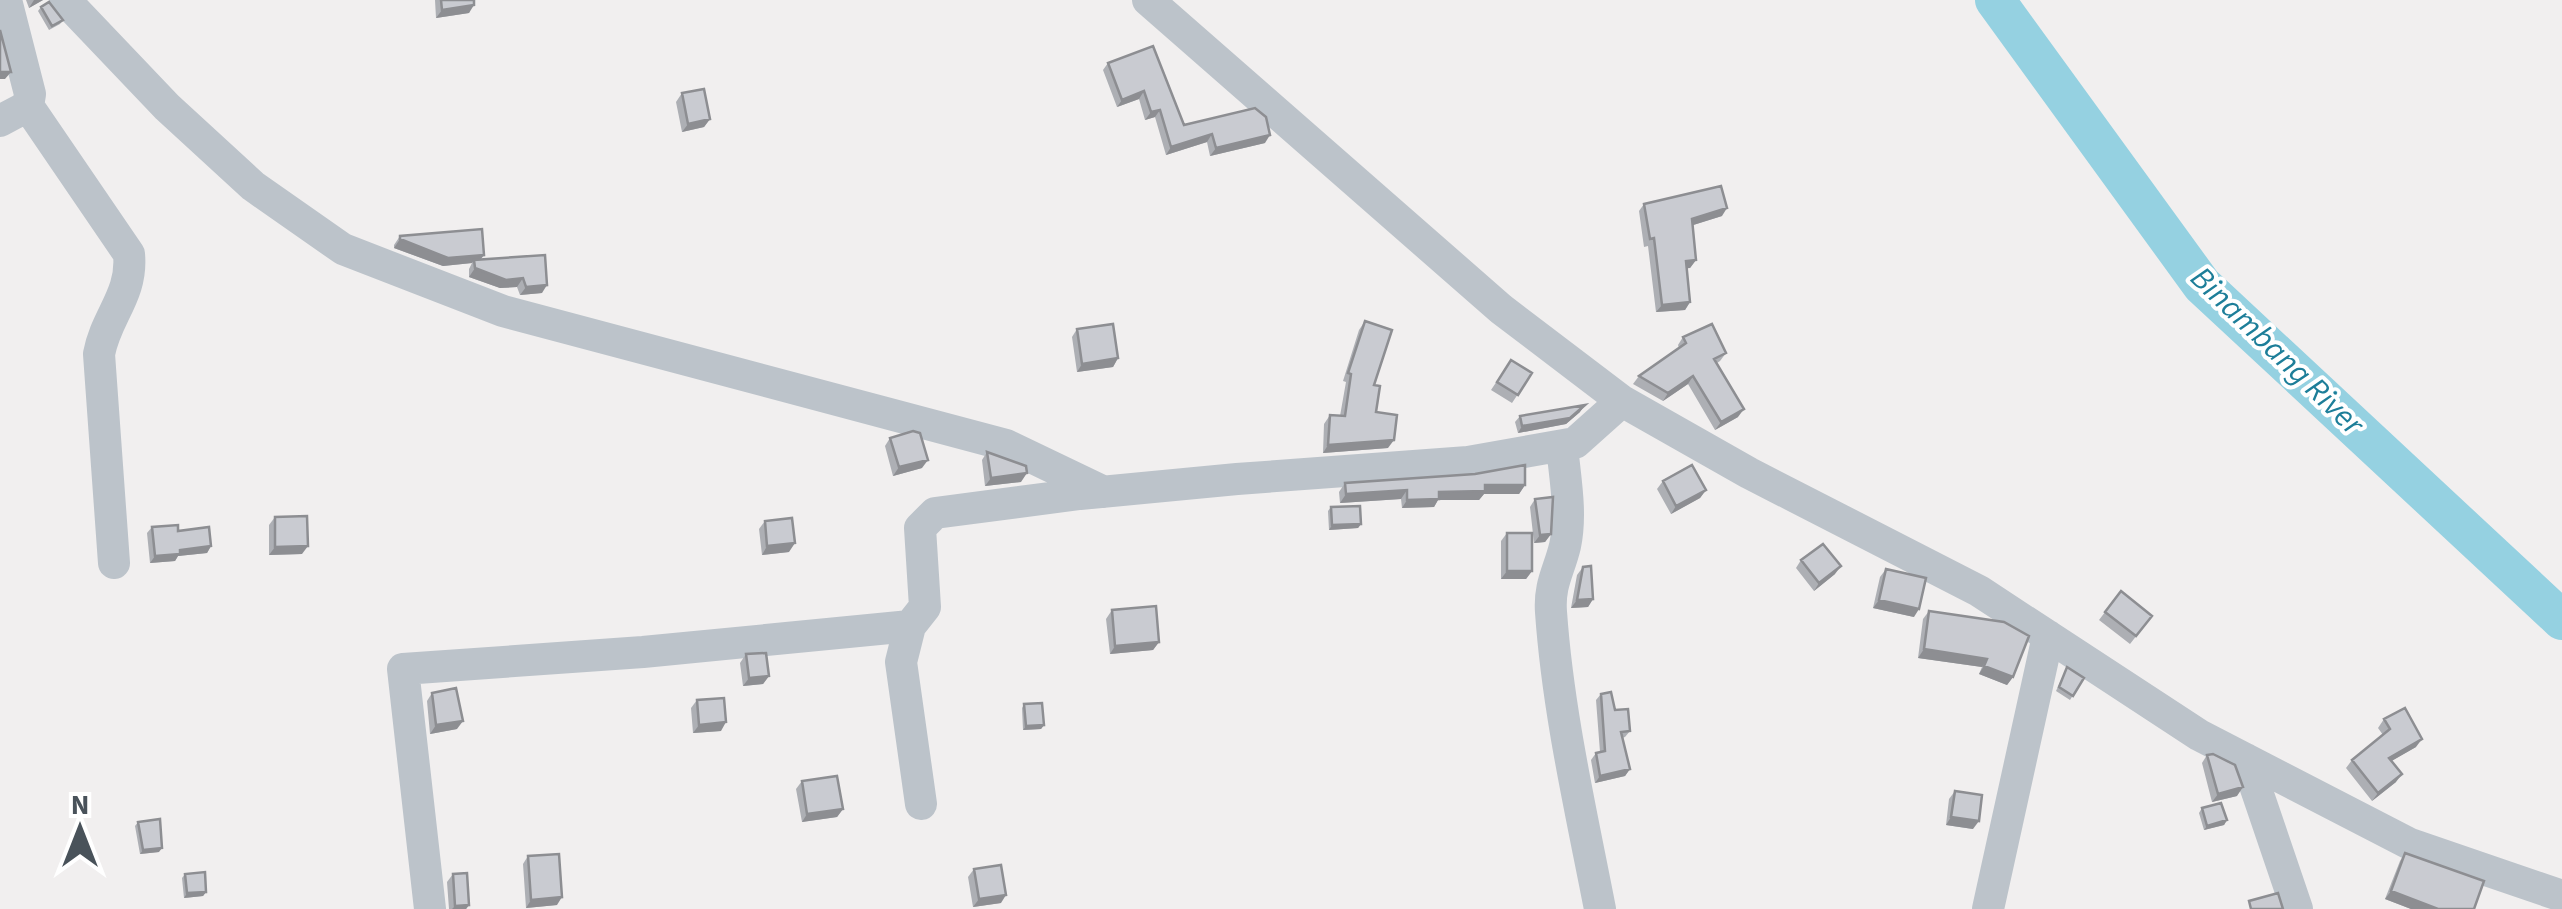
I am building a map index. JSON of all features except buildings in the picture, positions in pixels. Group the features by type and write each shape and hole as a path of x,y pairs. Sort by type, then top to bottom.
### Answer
{"street":[{"path":"6,0 30,94 14,114 129,254 131,276 103,333 99,354 114,563"},
{"path":"65,0 167,107 253,186 343,250 503,311 1006,445 1104,492"},
{"path":"1148,0 1501,308 1622,402 1749,473 1979,591 2199,735 2246,760 2410,844 2562,896"},
{"path":"921,804 901,662 910,626 924,607 920,528 935,513 1104,492 1468,462 1574,444 1622,402"},
{"path":"1562,446 1568,517 1565,546 1551,583 1551,612 1572,764 1600,909"},
{"path":"430,909 404,669 643,652 910,626"},
{"path":"1988,909 2048,636"},
{"path":"2246,760 2297,909"}],"waterway":[{"name":"Binambang River","path":"1995,0 2202,285 2562,620"}]}
